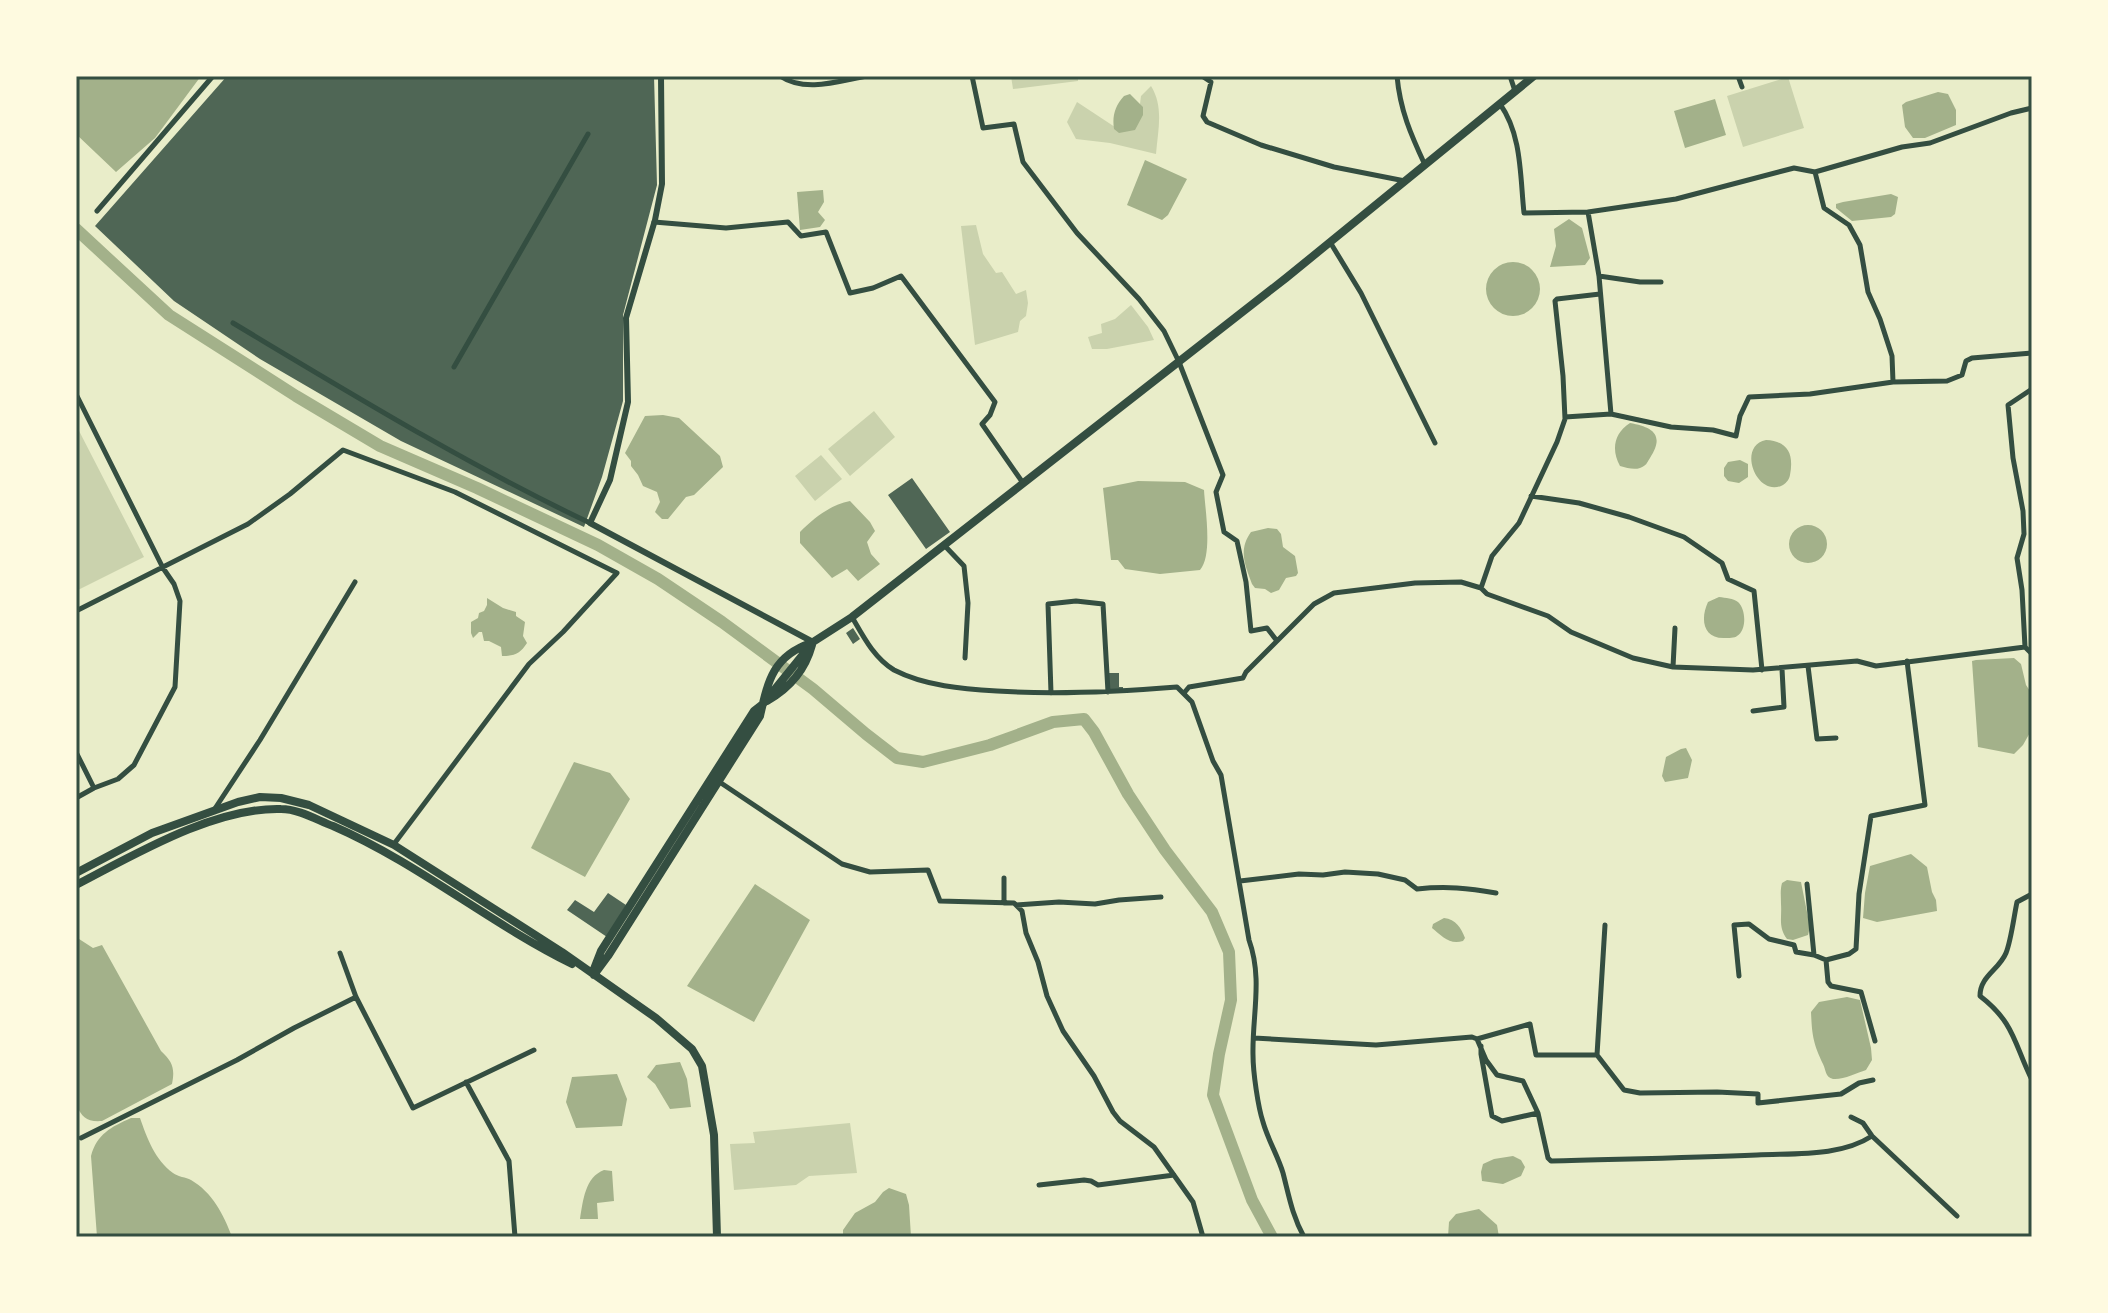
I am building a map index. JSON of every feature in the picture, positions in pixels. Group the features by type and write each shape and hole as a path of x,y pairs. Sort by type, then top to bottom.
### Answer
{"highway":[{"path":"594,975 760,716 773,672 786,656 852,617 1179,362 1534,76"},
{"path":"763,704 813,642"},
{"path":"594,975 601,951 754,711 791,685 803,669 813,642"},
{"path":"76,873 152,833 260,797 309,805 394,845 562,952 671,1029 692,1049 702,1066 714,1135 717,1237"},
{"path":"76,885 195,827 250,811 284,808 303,813 388,852 454,896 594,975"}],"street":[{"path":"97,211 213,76"},
{"path":"590,523 610,480 628,402 626,318 662,184 661,76"},
{"path":"780,76 790,83 809,85 867,76"},
{"path":"972,76 983,128 1014,124 1023,162 1077,233 1139,299 1164,331 1223,475 1216,492 1224,532 1237,541 1246,582 1251,631 1267,628 1277,641"},
{"path":"1202,76 1211,82 1203,116 1207,122 1261,145 1334,167 1406,181"},
{"path":"1397,76 1408,128 1425,165"},
{"path":"1510,76 1515,91"},
{"path":"1738,76 1742,87"},
{"path":"1500,104 1510,118 1516,136 1524,213 1588,212 1676,199 1794,168 1815,172 1902,147 1930,143 2032,108"},
{"path":"454,367 588,134"},
{"path":"1815,172 1824,208 1849,225 1860,245 1868,292 1892,356 1893,382"},
{"path":"1588,212 1599,276 1611,414"},
{"path":"654,222 726,228 788,222 801,236 826,232 850,293 873,288 901,276 995,402 982,424 1023,483"},
{"path":"1330,242 1361,293 1435,443"},
{"path":"1599,276 1661,282"},
{"path":"1481,588 1492,556 1519,523 1557,442 1565,417 1555,301 1600,294"},
{"path":"233,323 521,490 590,523 813,642"},
{"path":"1565,417 1611,414 1671,427 1713,430 1736,436 1740,416 1749,397 1810,394 1893,382 1947,381 1962,375 1966,361 1972,358 2032,353"},
{"path":"2032,389 2008,405 2013,458 2023,511 2024,534 2017,558 2025,647 2032,654"},
{"path":"76,394 180,601 175,687 134,765 118,779 76,798"},
{"path":"76,611 248,524 343,450 455,492 617,573 529,664 394,845"},
{"path":"1531,496 1579,503 1629,517 1684,537 1722,563 1728,579 1754,591 1762,670"},
{"path":"944,545 964,566 968,603 965,658"},
{"path":"214,810 355,582"},
{"path":"1184,693 1189,687 1243,678 1314,604 1334,593 1415,583 1461,582 1481,588 1487,594 1548,616 1571,632 1633,658 1673,667 1762,670 1857,661 1876,666 2025,647"},
{"path":"1051,693 1048,604 1076,601 1103,604 1108,692"},
{"path":"852,617 878,657 894,670 930,683 973,689 1051,693 1177,687 1192,702 1221,775 1257,971 1253,1058 1263,1123 1283,1173 1293,1217 1304,1237"},
{"path":"1673,667 1675,628"},
{"path":"1739,976 1734,925 1749,924 1769,939 1794,945 1796,952 1826,960 1856,949 1859,894 1871,816 1925,805 1907,661"},
{"path":"1808,666 1817,739 1836,738"},
{"path":"1753,711 1784,707 1782,669"},
{"path":"76,752 94,788"},
{"path":"718,781 842,864 870,872 928,870 940,901 1016,905 1059,902 1095,904 1161,897"},
{"path":"1240,881 1345,872 1405,880 1417,889 1442,886 1496,893"},
{"path":"1004,878 1004,903"},
{"path":"1807,884 1814,955"},
{"path":"2032,894 2017,902 2006,954 1988,974 1980,988 1980,996 1994,1007 2011,1029 2032,1080"},
{"path":"1016,905 1022,911 1047,996 1063,1031 1094,1076 1113,1112 1154,1147 1193,1202 1203,1237"},
{"path":"1605,925 1597,1055 1624,1090 1640,1093 1758,1094 1758,1103 1841,1094 1859,1083 1873,1080"},
{"path":"340,953 356,997 413,1108 534,1050"},
{"path":"1826,960 1831,986 1861,992 1875,1041"},
{"path":"81,1138 356,997"},
{"path":"1254,1038 1362,1045 1427,1042 1477,1039 1530,1024 1536,1055 1597,1055"},
{"path":"1477,1039 1497,1075 1523,1081 1538,1113 1551,1161 1832,1151 1872,1136"},
{"path":"1481,1046 1492,1116 1502,1121 1538,1113"},
{"path":"466,1082 509,1161 515,1237"},
{"path":"1851,1117 1863,1123 1872,1136 1957,1216"},
{"path":"1039,1185 1084,1180 1098,1185 1174,1175"}],"shaded area":[{"path":"76,76 201,76 155,138 116,172 76,134"},
{"path":"1011,76 1078,76 1078,81 1013,89"},
{"path":"1788,77 1804,128 1743,147 1727,96"},
{"path":"1151,86 1159,110 1156,154 1076,139 1067,122 1077,102 1121,131 1138,120 1141,96"},
{"path":"1938,92 1948,94 1956,110 1956,125 1925,138 1913,138 1905,127 1902,105"},
{"path":"1130,94 1143,107 1143,115 1135,130 1119,133 1114,129 1115,111 1124,96"},
{"path":"1715,99 1726,135 1685,148 1674,111"},
{"path":"1145,160 1187,179 1168,215 1162,220 1127,205"},
{"path":"823,190 824,202 818,212 825,220 820,227 800,230 797,192"},
{"path":"1891,194 1898,197 1895,214 1891,217 1852,221 1836,208 1836,204 1843,202"},
{"path":"1569,219 1582,228 1590,258 1585,265 1550,267 1556,246 1554,229"},
{"path":"976,225 983,254 996,273 1002,272 1016,294 1026,290 1028,303 1018,332 975,345 961,226"},
{"path":"1513,262 1532,270 1540,289 1532,308 1513,316 1494,308 1486,289 1494,270"},
{"path":"1131,305 1154,340 1092,349 1088,337 1102,333 1101,324 1115,319"},
{"path":"874,411 895,437 850,476 828,449"},
{"path":"645,416 679,418 720,456 723,467 694,495 686,497 668,519 662,519 655,512 660,502 657,492 643,486 625,453"},
{"path":"1630,423 1645,427 1656,438 1650,458 1638,469 1620,466 1616,454 1617,437"},
{"path":"76,425 144,557 76,591"},
{"path":"1766,440 1780,443 1790,455 1790,475 1783,485 1765,485 1754,470 1752,452 1757,444"},
{"path":"821,455 842,479 815,501 795,476"},
{"path":"1740,460 1748,464 1748,477 1739,483 1728,481 1724,468 1728,462"},
{"path":"1138,481 1185,482 1204,490 1207,543 1200,570 1160,574 1125,569 1118,560 1111,560 1103,488"},
{"path":"850,501 875,531 867,542 871,554 880,564 858,581 847,569 832,578 800,543 800,532 811,522 829,509"},
{"path":"1808,525 1821,531 1827,544 1821,557 1808,563 1795,557 1789,544 1795,531"},
{"path":"1277,529 1281,534 1283,547 1295,556 1298,573 1286,578 1279,590 1271,593 1255,588 1244,558 1245,545 1251,532"},
{"path":"1719,597 1736,601 1743,609 1744,624 1736,637 1718,637 1705,627 1704,615 1708,602"},
{"path":"487,598 516,612 516,616 525,622 523,636 527,643 516,654 502,656 501,647 484,641 482,632 473,638 471,622 484,611"},
{"path":"2014,658 2021,664 2026,685 2032,694 2032,729 2014,754 1978,747 1972,661"},
{"path":"1686,748 1692,760 1688,778 1665,782 1662,776 1666,757"},
{"path":"574,762 610,773 630,799 585,877 531,848"},
{"path":"1911,854 1927,867 1937,911 1877,922 1863,918 1870,866"},
{"path":"1787,880 1801,882 1810,927 1808,935 1793,940 1787,939 1781,922 1781,888"},
{"path":"755,884 810,920 754,1022 687,986"},
{"path":"1444,918 1458,925 1465,938 1463,941 1450,941 1432,928 1433,924"},
{"path":"76,937 93,948 102,945 173,1070 172,1084 102,1121 86,1118 76,1104"},
{"path":"1847,997 1860,1000 1872,1060 1866,1070 1833,1079 1827,1075 1815,1044 1811,1012 1819,1002"},
{"path":"680,1062 687,1079 691,1107 670,1109 655,1084 647,1077 656,1065"},
{"path":"617,1074 627,1099 622,1126 576,1128 566,1102 572,1077"},
{"path":"131,1118 140,1118 152,1148 167,1168 198,1185 211,1198 232,1237 97,1237 91,1156 106,1132"},
{"path":"850,1123 857,1173 809,1176 796,1185 734,1190 730,1144 755,1143 753,1132"},
{"path":"1513,1156 1521,1160 1525,1167 1521,1176 1503,1184 1482,1181 1483,1164"},
{"path":"604,1170 612,1171 614,1201 597,1203 598,1219 580,1219 589,1184"},
{"path":"889,1188 906,1194 911,1237 843,1237 843,1230 855,1213 875,1202"},
{"path":"1479,1209 1497,1225 1499,1237 1448,1237 1449,1222 1456,1214"}],"building":[{"path":"227,76 654,76 657,185 623,315 623,401 602,477 584,527 401,441 260,359 174,301 95,226"},
{"path":"912,478 950,532 926,549 888,495"},
{"path":"853,628 860,639 853,644 846,633"},
{"path":"1107,673 1119,673 1119,687 1123,687 1123,693 1108,693"},
{"path":"608,893 626,905 607,937 567,910 575,900 594,912"}],"waterway":[{"path":"76,229 169,315 380,446 598,545 658,579 813,689 897,758 923,762 990,745 1053,722 1084,719 1165,850 1212,912 1229,952 1231,1000 1213,1095 1252,1200 1272,1237"}]}
